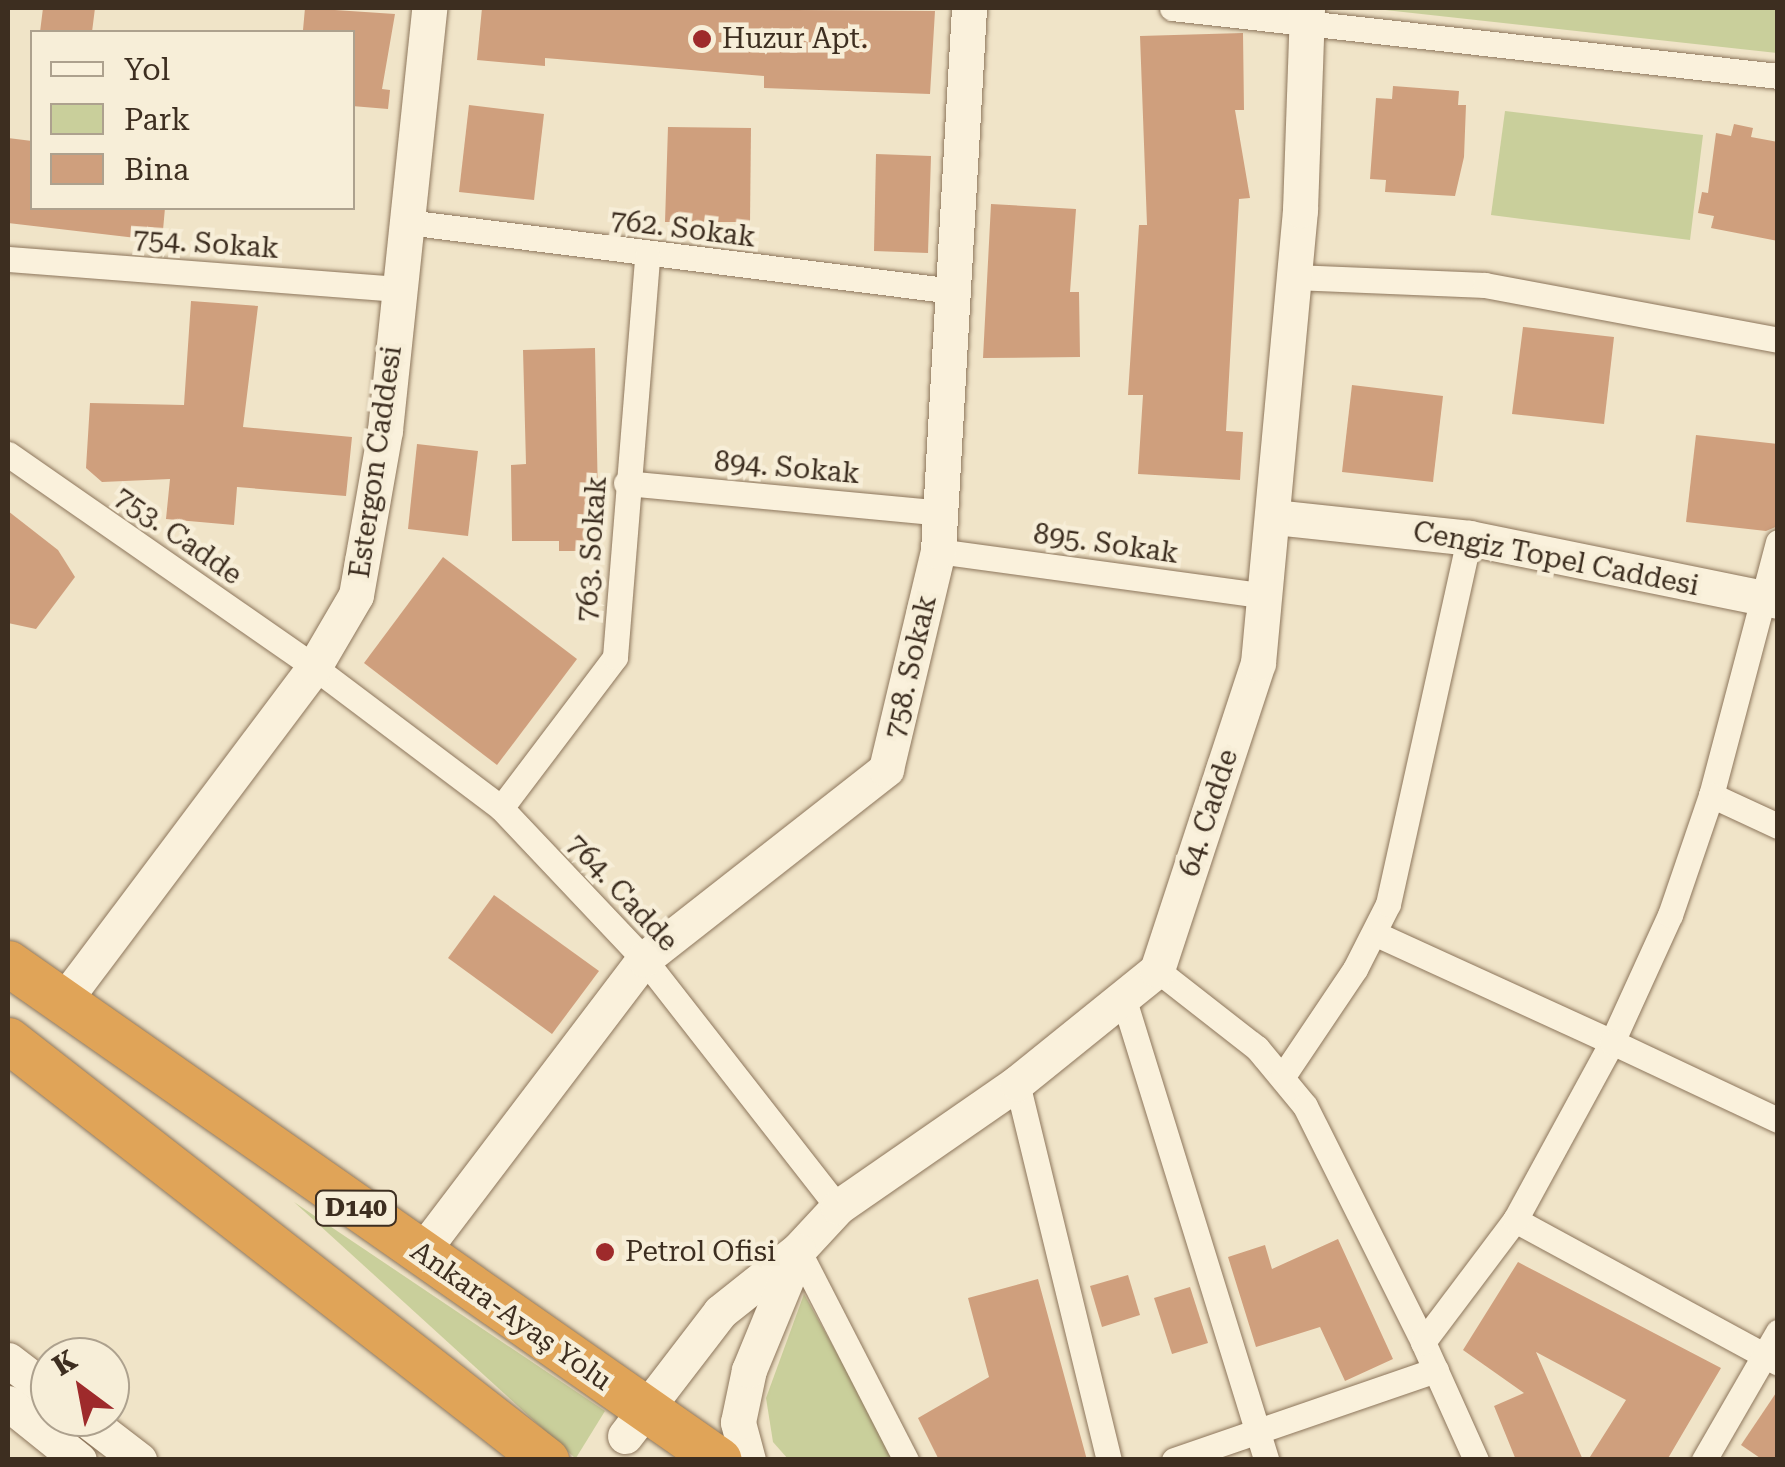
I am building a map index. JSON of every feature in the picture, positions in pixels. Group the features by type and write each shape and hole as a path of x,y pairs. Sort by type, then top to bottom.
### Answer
{"highway":[{"name":"Ankara-Ayaş Yolu","path":"8,964 689,1440"},
{"name":"D140","path":"8,1040 546,1460"}],"street":[{"name":"Estergon Caddesi","path":"62,1003 314,668 356,596 385,430 429,8"},
{"name":"758. Sokak","path":"420,1254 644,958 886,769 938,551 970,8"},
{"path":"1172,8 1306,15 1778,76"},
{"name":"64. Cadde","path":"689,1440 720,1312 798,1250 838,1207 1017,1083 1157,970 1258,663 1294,276 1306,15"},
{"name":"762. Sokak","path":"407,222 647,256 953,290"},
{"name":"763. Sokak","path":"501,808 615,656 647,256"},
{"name":"754. Sokak","path":"8,259 399,289"},
{"path":"1294,276 1486,285 1778,340"},
{"name":"753. Cadde","path":"8,454 314,668"},
{"name":"894. Sokak","path":"626,483 942,513"},
{"name":"Cengiz Topel Caddesi","path":"1274,517 1469,538 1770,600"},
{"path":"1282,1076 1376,934 1397,866 1469,538"},
{"path":"1423,1342 1514,1220 1612,1042 1670,915 1770,600 1778,542"},
{"name":"895. Sokak","path":"938,551 1265,596"},
{"name":"764. Cadde","path":"314,668 501,808 644,958 838,1207"},
{"path":"1711,795 1778,826"},
{"path":"1376,934 1778,1120"},
{"path":"1157,970 1227,1021 1282,1076 1325,1137 1476,1460"},
{"path":"1124,1000 1266,1460"},
{"path":"1017,1083 1109,1460"},
{"path":"1514,1220 1772,1359"},
{"path":"689,1440 749,1370 798,1250"},
{"path":"798,1250 906,1460"},
{"path":"1704,1460 1772,1359 1778,1332"},
{"path":"8,1360 30,1377"},
{"path":"1174,1460 1436,1370"},
{"path":"8,1404 79,1460"},
{"path":"110,1437 140,1460"}],"green space":[{"path":"1367,8 1777,8 1777,53"},
{"path":"1505,111 1703,135 1690,240 1491,215"},
{"path":"294,1202 605,1411 576,1458 575,1458"},
{"path":"804,1294 893,1459 788,1459 773,1442 766,1398"}],"building":[{"path":"43,8 95,8 92,30 40,30"},
{"path":"305,8 395,14 382,89 390,90 388,109 355,106 355,30 303,30"},
{"path":"482,8 935,11 930,94 764,88 764,76 545,58 545,66 477,60"},
{"path":"1243,33 1244,110 1235,110 1250,198 1239,199 1226,431 1243,432 1240,480 1138,474 1143,395 1128,395 1139,225 1147,225 1140,36"},
{"path":"1393,86 1459,91 1458,105 1466,105 1464,157 1455,196 1385,192 1386,180 1370,179 1376,98 1392,99"},
{"path":"469,105 544,114 534,200 459,192"},
{"path":"1734,124 1753,128 1751,137 1778,142 1778,241 1711,228 1714,216 1698,213 1702,192 1708,193 1716,133 1731,136"},
{"path":"668,127 751,128 750,222 665,222"},
{"path":"8,138 30,141 30,210 165,210 162,241 8,223"},
{"path":"876,154 931,156 928,253 874,251"},
{"path":"991,204 1076,209 1070,292 1079,292 1080,357 983,358"},
{"path":"191,301 258,306 243,427 352,437 346,496 237,487 234,525 166,519 170,479 102,482 86,468 90,403 184,405"},
{"path":"1523,327 1614,337 1604,424 1512,414"},
{"path":"595,348 599,551 559,551 559,541 512,541 511,465 526,464 523,350"},
{"path":"1352,385 1443,396 1433,482 1342,472"},
{"path":"1696,435 1778,444 1778,526 1766,531 1686,522"},
{"path":"417,444 478,451 468,536 408,529"},
{"path":"8,511 58,550 75,577 36,629 8,623"},
{"path":"443,557 577,659 497,765 364,663"},
{"path":"494,895 599,971 552,1034 448,958"},
{"path":"1338,1239 1393,1359 1345,1381 1320,1327 1256,1347 1228,1257 1265,1245 1272,1269"},
{"path":"1518,1262 1721,1368 1667,1460 1588,1460 1626,1400 1536,1352 1583,1460 1516,1460 1494,1406 1524,1393 1463,1350"},
{"path":"1128,1275 1140,1315 1102,1327 1090,1286"},
{"path":"1038,1279 1087,1460 939,1460 918,1418 989,1377 968,1298"},
{"path":"1190,1287 1208,1343 1172,1354 1154,1298"},
{"path":"1778,1390 1778,1460 1763,1460 1741,1445"}],"place":[{"name":"Huzur Apt.","path":"702,39"},
{"name":"Petrol Ofisi","path":"605,1252"}]}
